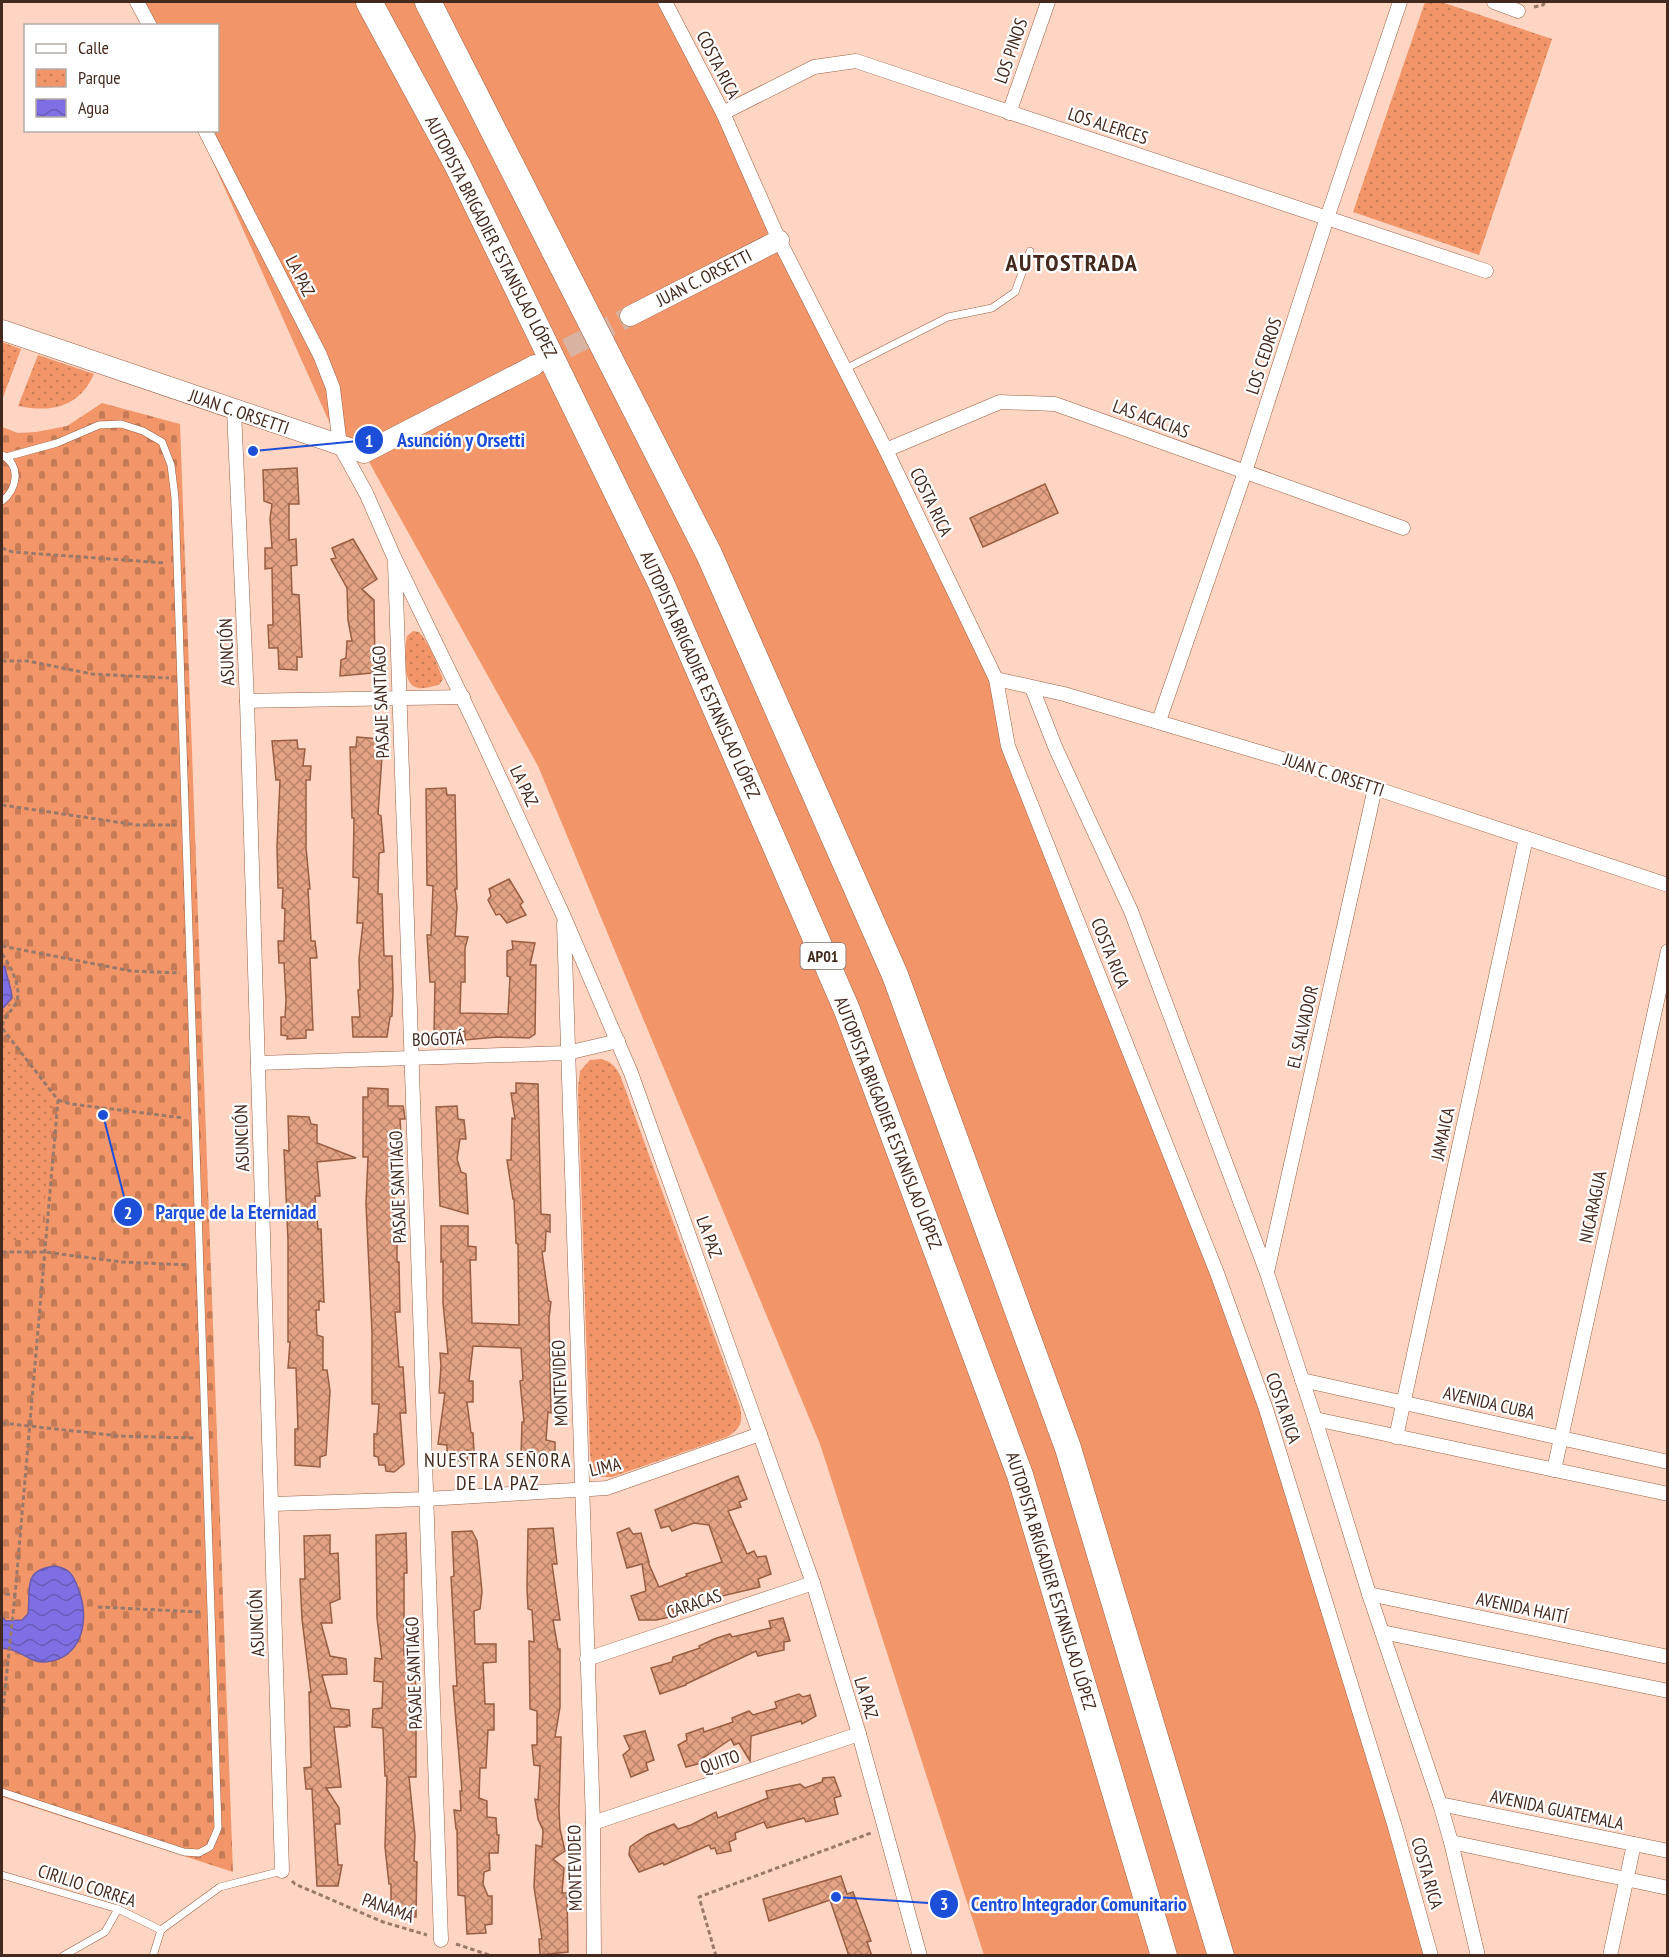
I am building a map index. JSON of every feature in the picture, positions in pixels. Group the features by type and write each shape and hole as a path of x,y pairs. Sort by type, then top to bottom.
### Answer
{"highway":[{"name":"AUTOPISTA BRIGADIER ESTANISLAO LÓPEZ","path":"369,2 458,166 661,582 847,1010 1020,1475 1164,1956"},
{"path":"428,2 709,554 895,975 1068,1448 1221,1956"}],"street":[{"path":"137,2 149,24"},
{"name":"COSTA RICA","path":"665,2 723,113 779,240 886,450 996,679 1008,746 1217,1273 1266,1409 1395,1827 1431,1956"},
{"name":"LOS PINOS","path":"1009,113 1048,2"},
{"name":"LOS CEDROS","path":"1159,721 1245,472 1400,2"},
{"path":"1494,2 1518,11"},
{"name":"LOS ALERCES","path":"723,113 814,67 856,61 1486,270"},
{"name":"LA PAZ","path":"206,132 320,355 333,388 340,446"},
{"name":"JUAN C. ORSETTI","path":"630,316 779,240"},
{"name":"JUAN C. ORSETTI","path":"2,330 364,453 535,365"},
{"name":"LAS ACACIAS","path":"886,450 1000,402 1055,404 1403,528"},
{"name":"ASUNCIÓN","path":"234,410 247,701 282,1871"},
{"name":"PASAJE SANTIAGO","path":"340,446 366,493 394,557 441,1940"},
{"name":"LA PAZ","path":"394,557 463,697 564,916 631,1073 813,1582 859,1734 920,1956"},
{"name":"JUAN C. ORSETTI","path":"996,679 1064,694 1159,721 1375,788 1668,885"},
{"name":"COSTA RICA","path":"1032,688 1056,749 1131,911 1266,1273 1315,1419 1369,1594 1440,1804 1478,1956"},
{"path":"247,701 463,697"},
{"name":"EL SALVADOR","path":"1266,1273 1375,788"},
{"name":"JAMAICA","path":"1396,1437 1526,838"},
{"name":"MONTEVIDEO","path":"564,916 593,1823 594,1956"},
{"name":"NICARAGUA","path":"1554,1470 1668,951"},
{"name":"BOGOTÁ","path":"258,1063 567,1053 618,1041"},
{"name":"AVENIDA CUBA","path":"1302,1380 1668,1462"},
{"path":"1315,1419 1668,1494"},
{"name":"LIMA","path":"272,1504 426,1499 607,1488 760,1434"},
{"name":"CARACAS","path":"587,1659 813,1582"},
{"name":"AVENIDA HAITÍ","path":"1369,1594 1668,1657"},
{"path":"1383,1632 1668,1691"},
{"name":"QUITO","path":"593,1823 859,1734"},
{"name":"AVENIDA GUATEMALA","path":"1440,1804 1668,1851"},
{"path":"1451,1842 1668,1888"},
{"path":"1610,1956 1634,1844"}],"lane":[{"path":"845,369 948,316 992,308 1015,292 1030,251"},
{"path":"2,501 12,492 16,480 14,467 4,456 57,443 99,425 121,424 143,431 162,442 171,465 175,498 218,1828 210,1847 199,1853 184,1852 2,1792"},
{"path":"153,1956 160,1930 220,1887 282,1871"},
{"name":"CIRILIO CORREA","path":"2,1875 118,1909 160,1930"},
{"path":"63,1956 105,1932 118,1909"}],"path":[{"path":"2,548 13,552 177,564"},
{"path":"2,661 28,661 92,674 181,678"},
{"path":"2,805 137,825 186,825"},
{"path":"2,946 131,971 190,973"},
{"path":"2,954 17,987 17,1001 2,1021 2,1028 58,1100 70,1104 195,1119"},
{"path":"2,1718 15,1595 58,1100"},
{"path":"2,1252 45,1252 122,1262 200,1265"},
{"path":"2,1423 29,1424 118,1436 205,1438"},
{"path":"2,1594 15,1595"},
{"path":"98,1607 211,1612"},
{"path":"716,1956 699,1897 885,1828"},
{"name":"PANAMÁ","path":"282,1871 295,1884 383,1922 492,1956"}],"green space":[{"path":"141,2 665,2 996,679 1008,746 1217,1273 1431,1955 984,1955 820,1444 538,766 364,453 340,446 199,132 219,132 219,24 152,24"},
{"path":"1425,2 1441,2 1552,39 1479,255 1353,212"},
{"path":"2,342 21,349 2,400"},
{"path":"38,355 94,374 81,394 63,405 42,409 18,406"},
{"path":"102,403 180,424 233,1872 2,1797 2,427 18,433 67,426"},
{"path":"413,631 419,632 433,654 443,679 439,685 419,688 409,682 405,661 406,641 407,636"},
{"path":"2,960 15,986 15,1002 2,1017"},
{"path":"2,1040 53,1104 41,1240 2,1240"},
{"path":"601,1059 615,1068 623,1083 740,1407 741,1417 738,1428 727,1437 612,1477 601,1477 592,1468 590,1454 578,1088 580,1071 590,1060"}],"water":[{"path":"2,965 5,967 12,998 2,1009"},
{"path":"55,1566 65,1569 72,1575 82,1602 83,1625 75,1646 58,1659 45,1662 2,1648 2,1617 6,1621 22,1620 28,1614 29,1588 33,1576 44,1568"}],"building":[{"path":"297,468 299,504 289,504 289,540 296,539 297,565 291,566 292,594 299,595 302,657 297,657 297,670 279,669 278,648 269,648 268,625 273,625 272,568 265,569 265,548 272,548 270,519 272,504 264,501 263,470"},
{"path":"1045,484 1058,513 983,547 970,518"},
{"path":"353,539 377,579 362,589 374,600 375,668 372,673 340,676 341,660 346,658 347,641 352,641 348,620 347,588 331,559 336,558 332,548"},
{"path":"357,737 379,739 382,756 378,814 381,816 384,852 379,853 378,894 382,894 384,956 392,956 393,990 392,1016 387,1037 353,1037 352,1017 360,1017 358,990 360,990 359,959 363,923 357,923 359,878 353,877 354,818 352,818 350,747 356,747"},
{"path":"297,740 298,749 305,749 303,766 311,766 310,780 306,780 306,848 311,941 315,941 317,958 310,958 313,1030 306,1030 306,1038 287,1039 288,1036 281,1035 281,1017 285,1017 286,1000 284,963 279,963 278,941 284,941 285,909 282,908 283,888 278,888 280,780 276,780 272,741"},
{"path":"446,788 447,795 455,795 457,907 455,936 468,937 465,948 465,982 461,982 460,1013 508,1014 510,977 507,976 507,951 513,949 512,941 535,943 530,965 536,965 535,1034 529,1038 497,1037 465,1040 465,1031 434,1033 435,982 430,982 427,935 431,935 433,886 427,885 426,789"},
{"path":"509,879 523,902 520,905 526,915 507,923 500,914 496,915 488,900 491,896 489,889"},
{"path":"516,1083 538,1084 541,1214 550,1215 550,1232 546,1231 545,1251 542,1252 551,1302 549,1318 551,1413 548,1412 546,1440 555,1442 555,1455 547,1461 521,1457 522,1422 524,1422 520,1381 523,1380 521,1348 473,1346 469,1381 473,1381 473,1402 467,1402 474,1452 468,1450 467,1462 447,1459 447,1445 438,1444 445,1393 439,1393 440,1353 448,1354 443,1303 441,1226 468,1226 468,1246 476,1247 476,1260 470,1260 472,1323 519,1325 518,1244 516,1243 514,1199 507,1160 511,1160 512,1118 515,1119 511,1093 516,1093"},
{"path":"368,1088 388,1089 388,1106 403,1106 405,1119 400,1119 401,1135 392,1136 392,1184 395,1184 392,1226 397,1226 400,1312 395,1312 399,1367 403,1367 406,1413 400,1413 404,1464 394,1472 386,1471 385,1465 379,1465 378,1457 374,1456 374,1434 377,1434 379,1404 372,1404 372,1332 366,1204 368,1157 363,1157 363,1097 368,1097"},
{"path":"457,1106 458,1119 464,1120 466,1139 460,1139 457,1159 461,1172 466,1174 468,1214 440,1206 436,1107"},
{"path":"288,1116 309,1117 311,1124 317,1125 317,1143 356,1158 317,1162 320,1196 315,1196 318,1229 321,1229 324,1302 319,1301 319,1310 316,1310 317,1335 323,1337 323,1370 327,1370 330,1391 326,1455 320,1457 320,1467 295,1465 295,1429 298,1429 296,1368 288,1368 290,1342 288,1342 288,1240 284,1150 289,1151"},
{"path":"738,1476 747,1499 739,1502 741,1507 728,1511 747,1554 754,1551 757,1557 766,1556 771,1574 758,1579 760,1587 714,1598 710,1594 672,1608 675,1616 656,1620 639,1620 631,1596 646,1591 642,1564 627,1568 617,1533 629,1528 633,1534 641,1533 648,1562 659,1587 687,1576 686,1574 722,1562 709,1525 694,1523 672,1531 669,1526 661,1528 655,1510"},
{"path":"553,1528 557,1564 552,1564 560,1620 553,1620 558,1649 560,1649 560,1707 555,1737 561,1737 559,1809 560,1829 565,1851 553,1859 564,1868 562,1893 567,1893 568,1952 540,1955 539,1939 542,1939 534,1887 536,1845 542,1847 543,1830 538,1819 535,1799 538,1800 540,1766 534,1765 532,1745 537,1745 537,1711 530,1709 529,1641 534,1642 532,1610 528,1609 528,1529"},
{"path":"472,1531 477,1541 482,1592 480,1609 474,1611 475,1644 496,1644 496,1662 483,1663 485,1704 494,1704 494,1730 488,1730 486,1768 480,1768 479,1798 487,1801 487,1817 496,1818 497,1835 499,1835 498,1853 489,1853 490,1870 484,1872 483,1884 488,1896 492,1896 492,1924 485,1925 486,1933 467,1934 465,1896 458,1895 457,1829 454,1810 461,1811 460,1791 462,1791 453,1686 457,1686 451,1577 454,1576 452,1532"},
{"path":"406,1533 404,1655 414,1655 416,1693 416,1777 409,1777 415,1836 414,1861 417,1862 416,1917 391,1916 391,1884 389,1884 385,1847 387,1776 385,1776 383,1728 372,1727 373,1709 382,1708 383,1682 374,1681 375,1658 382,1659 377,1618 376,1535"},
{"path":"330,1535 330,1554 338,1553 340,1599 330,1603 332,1623 321,1623 330,1656 346,1659 347,1674 322,1675 331,1708 349,1710 350,1726 334,1727 341,1787 326,1788 339,1808 340,1824 335,1824 338,1865 342,1865 338,1886 317,1886 312,1789 306,1789 304,1768 311,1767 309,1692 311,1692 302,1619 300,1579 305,1579 304,1536"},
{"path":"783,1618 790,1641 784,1642 784,1650 758,1656 756,1651 686,1685 660,1694 651,1668 672,1662 673,1657 700,1648 699,1646 714,1639 730,1634 732,1637 771,1628 769,1621"},
{"path":"799,1694 803,1697 810,1695 816,1716 802,1724 801,1721 751,1736 750,1761 739,1743 734,1745 731,1739 703,1758 705,1762 686,1767 678,1745 687,1740 686,1734 703,1728 704,1732 733,1722 732,1718 749,1711 753,1715 777,1708 775,1702"},
{"path":"645,1731 654,1760 646,1763 648,1770 631,1777 623,1755 630,1749 624,1736"},
{"path":"834,1777 841,1796 834,1798 838,1814 806,1822 804,1818 767,1828 764,1822 735,1833 736,1839 729,1842 731,1851 717,1854 715,1848 711,1849 709,1845 664,1865 663,1863 639,1872 629,1855 630,1847 647,1835 674,1824 678,1829 716,1812 718,1818 768,1798 766,1791 800,1784 805,1788 822,1782 823,1778"},
{"path":"841,1876 847,1894 853,1892 871,1941 867,1942 872,1956 849,1956 830,1900 769,1921 763,1899"}],"tunnel":[{"path":"540,362 630,316"}],"place":[{"name":"Asunción y Orsetti","path":"253,451"},
{"name":"Parque de la Eternidad","path":"103,1115"},
{"name":"Centro Integrador Comunitario","path":"836,1897"}],"district":[{"name":"AUTOSTRADA","path":"1072,263"},
{"name":"NUESTRA SEÑORA DE LA PAZ","path":"498,1472"}]}
